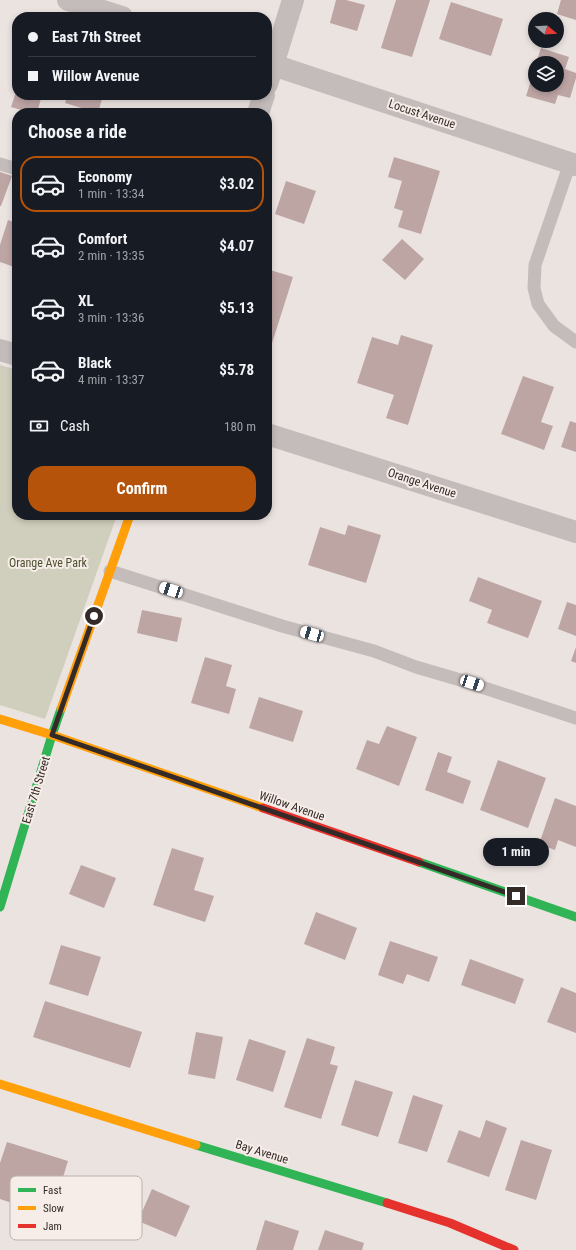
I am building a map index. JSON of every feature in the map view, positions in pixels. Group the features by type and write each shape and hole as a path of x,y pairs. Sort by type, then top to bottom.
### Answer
{"street":[{"path":"68,0 106,12"},
{"path":"272,62 293,0"},
{"name":"Locust Avenue","path":"272,72 573,164"},
{"path":"0,350 12,354"},
{"name":"Orange Avenue","path":"272,436 576,532"},
{"name":"East 7th Street","path":"0,906 52,735 128,520"},
{"name":"Willow Avenue","path":"0,719 52,735 576,917"},
{"name":"Bay Avenue","path":"0,1084 450,1223 514,1250"}],"lane":[{"path":"0,164 12,168"},
{"path":"573,164 535,265 534,288 538,304 554,326 576,342"},
{"path":"110,571 282,626 374,651 416,667 457,678 576,718"}],"green space":[{"name":"Orange Ave Park","path":"0,365 12,369 12,520 115,520 45,719 0,705"}],"building":[{"path":"336,0 346,0 365,5 357,31 330,23"},
{"path":"396,0 430,0 412,57 381,48"},
{"path":"561,0 576,0 576,20 564,16 564,12 558,12"},
{"path":"451,2 503,19 491,56 439,39"},
{"path":"541,48 569,57 565,69 576,73 570,98 558,95 555,104 526,96 528,90 528,92 564,92 564,56 538,56"},
{"path":"13,100 41,100 38,108 11,107"},
{"path":"66,100 102,100 99,108 82,108 65,103"},
{"path":"394,157 440,171 421,234 398,227 403,211 394,208 402,181 388,177"},
{"path":"0,172 12,176 1,206 0,206"},
{"path":"286,181 316,191 304,224 275,214"},
{"path":"8,220 12,221 12,266 0,262 0,245"},
{"path":"402,239 424,259 405,280 382,260"},
{"path":"272,271 293,277 272,343"},
{"path":"401,335 433,345 408,425 386,418 394,395 357,383 372,337 398,345"},
{"path":"523,376 554,387 541,422 553,426 544,450 501,434"},
{"path":"570,421 576,423 576,452 561,447"},
{"path":"348,525 381,535 366,583 308,565 320,527 345,535"},
{"path":"478,577 542,601 528,638 487,623 492,610 469,601"},
{"path":"567,602 576,605 576,636 558,629"},
{"path":"142,610 182,618 177,642 137,633"},
{"path":"576,647 576,663 571,661"},
{"path":"205,657 232,665 226,686 236,689 229,714 191,703"},
{"path":"259,697 303,711 293,742 249,728"},
{"path":"387,726 417,737 399,786 356,769 367,740 379,744"},
{"path":"438,752 452,757 447,772 471,781 463,804 425,790"},
{"path":"498,760 546,778 528,828 480,810"},
{"path":"555,798 576,806 576,847 558,840 555,850 539,844"},
{"path":"172,848 204,858 194,890 214,896 205,922 153,905"},
{"path":"81,865 116,878 104,908 69,894"},
{"path":"316,912 357,928 345,960 304,944"},
{"path":"390,941 438,957 429,982 407,974 403,984 378,975"},
{"path":"61,945 101,957 88,996 49,984"},
{"path":"470,959 524,979 515,1004 461,985"},
{"path":"561,987 576,993 576,1033 547,1022"},
{"path":"45,1001 142,1032 130,1068 33,1037"},
{"path":"196,1032 223,1037 215,1079 188,1074"},
{"path":"307,1038 335,1047 330,1064 338,1066 321,1119 284,1107"},
{"path":"249,1039 286,1051 273,1092 236,1080"},
{"path":"355,1080 393,1092 378,1137 341,1125"},
{"path":"413,1095 443,1105 427,1152 398,1143"},
{"path":"486,1120 507,1128 489,1177 447,1162 459,1130 480,1138"},
{"path":"521,1140 552,1150 536,1200 505,1190"},
{"path":"7,1142 68,1161 63,1176 10,1176 10,1202 0,1199 0,1163"},
{"path":"152,1189 190,1206 176,1237 142,1223 142,1212"},
{"path":"265,1220 299,1231 293,1250 256,1250"},
{"path":"325,1230 364,1243 362,1250 318,1250"}],"traffic: fast":[{"path":"0,907 61,709"},
{"path":"419,862 576,917"},
{"path":"196,1145 387,1203"}],"traffic: slow":[{"path":"61,709 128,520"},
{"path":"0,719 52,735 263,808"},
{"path":"0,1084 196,1145"}],"traffic: jam":[{"path":"263,808 419,862"},
{"path":"387,1203 450,1223 514,1250"}],"route":[{"path":"94,616 52,735 516,896"}]}
